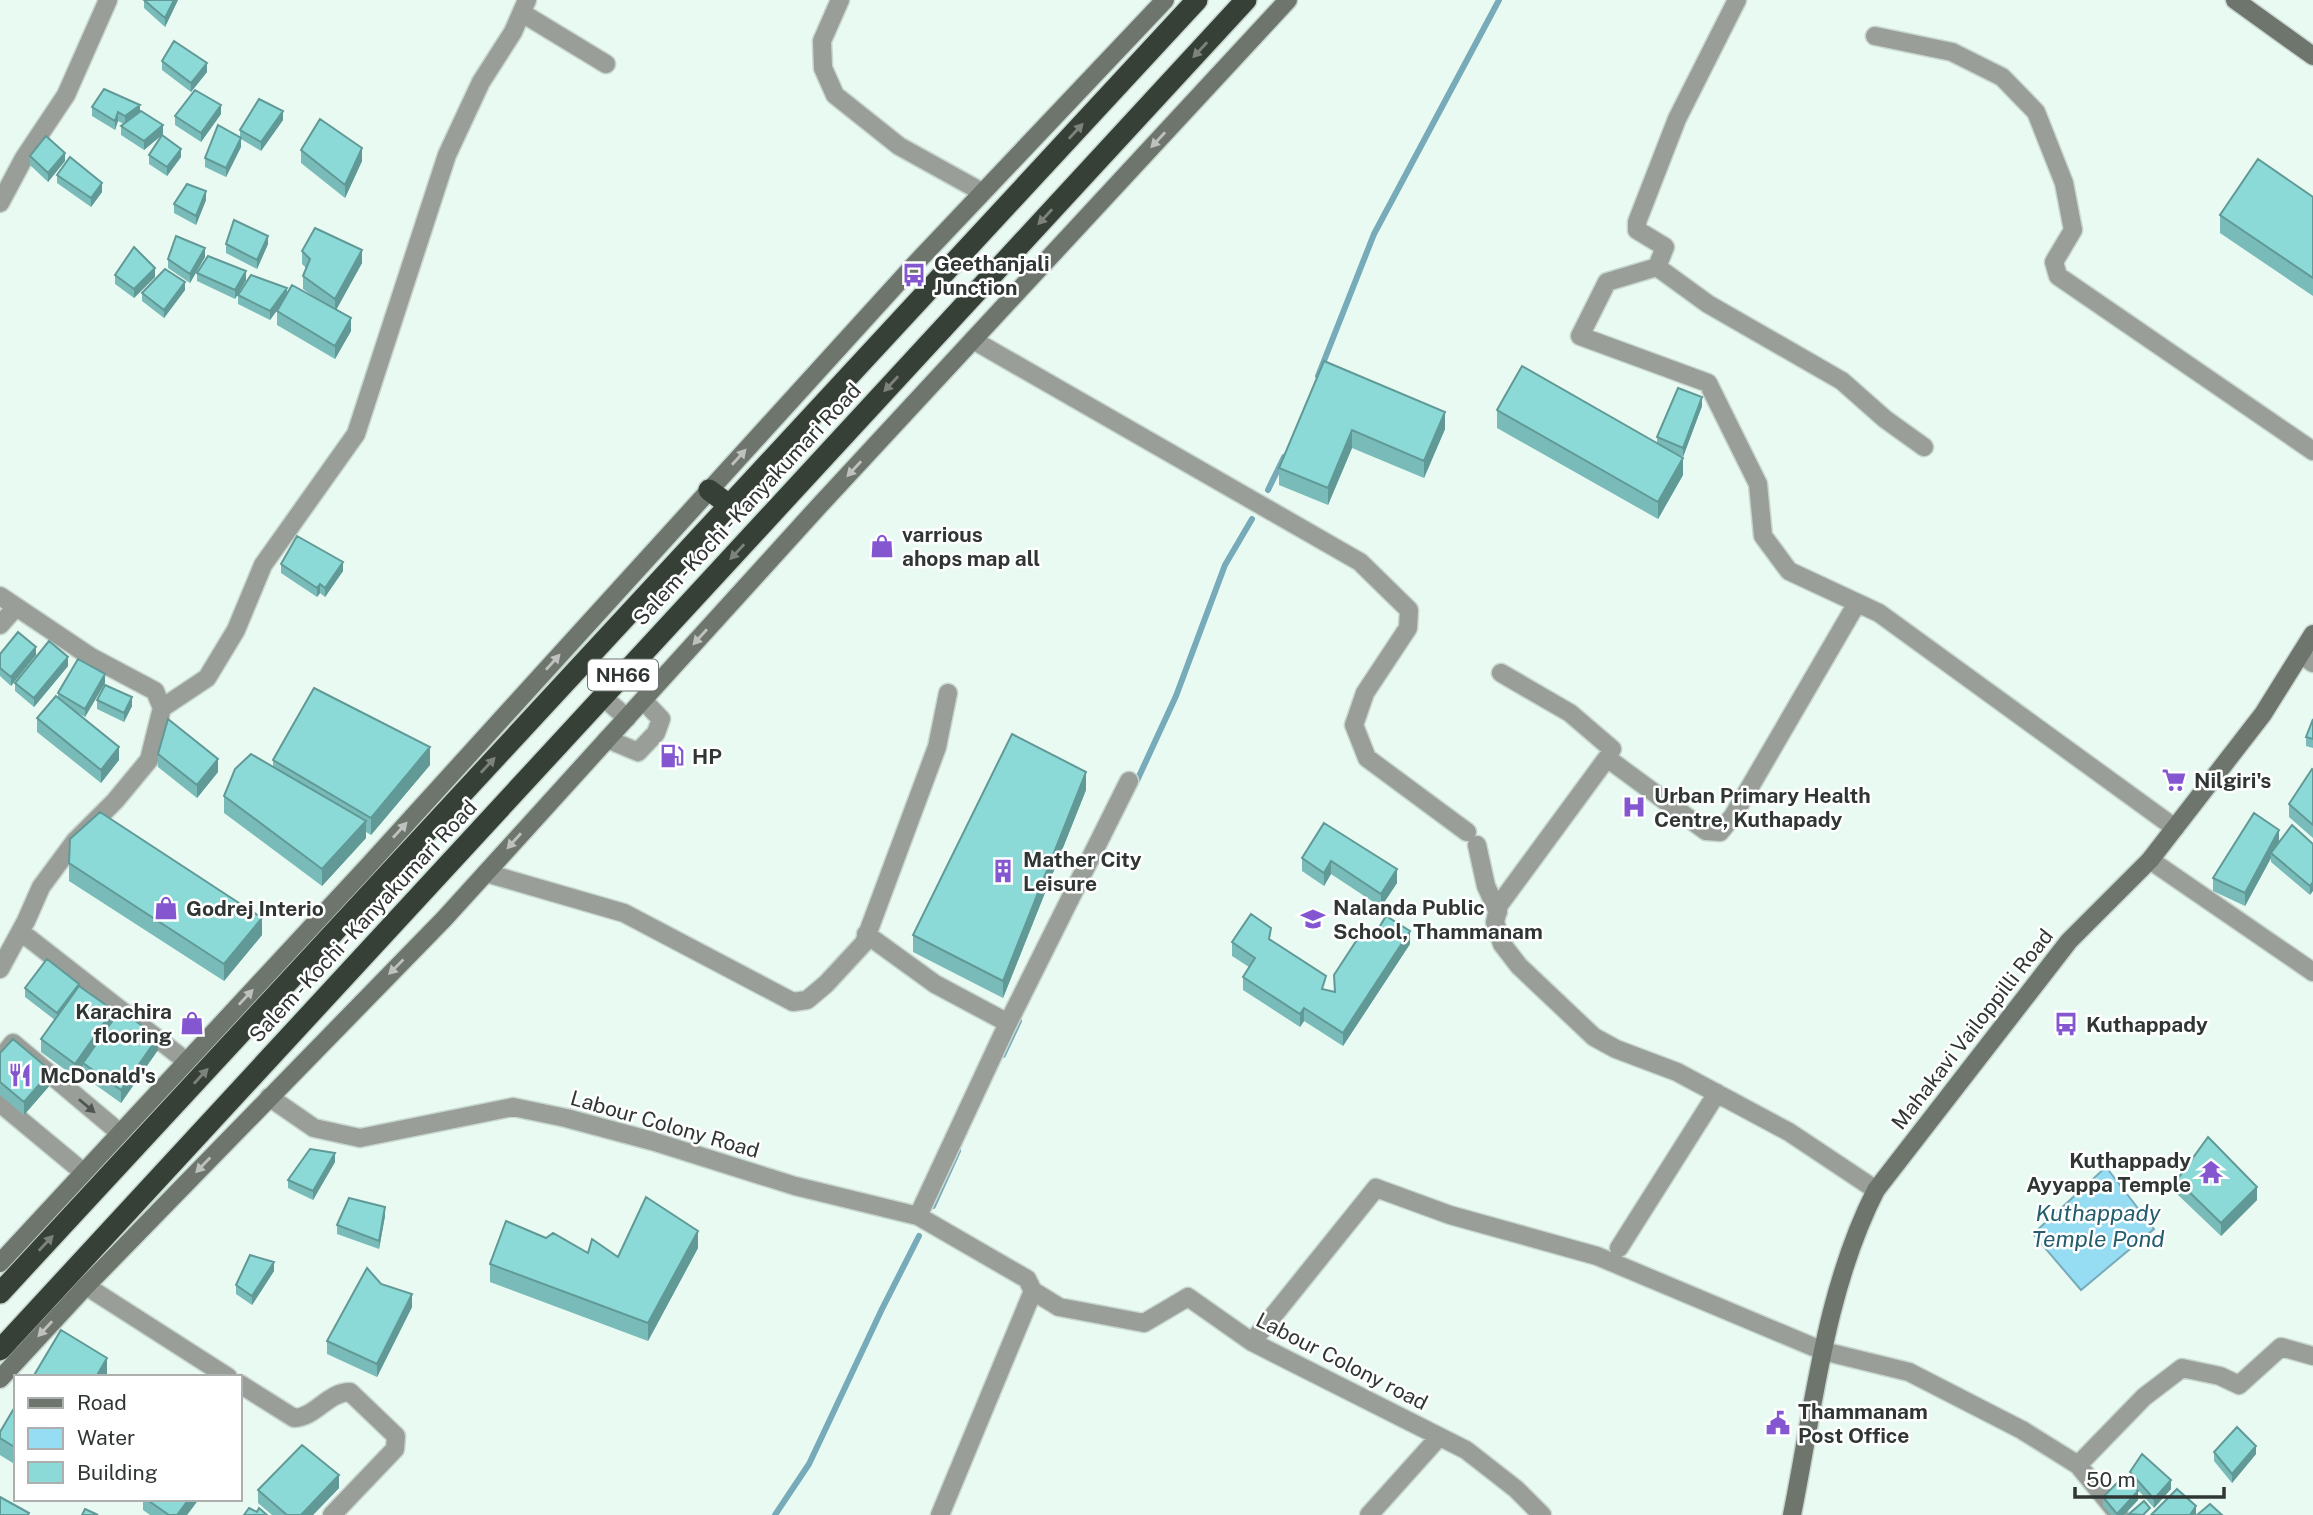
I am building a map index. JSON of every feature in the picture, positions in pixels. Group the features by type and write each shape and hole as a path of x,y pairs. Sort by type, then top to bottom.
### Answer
{"highway":[{"name":"Salem - Kochi - Kanyakumari Road","path":"0,1293 1197,0"},
{"name":"Salem - Kochi - Kanyakumari Road","path":"0,1350 1246,0"},
{"path":"709,489 729,505"},
{"path":"330,936 359,961"}],"street":[{"path":"0,203 24,158 66,95 108,0"},
{"path":"840,0 822,41 823,68 835,95 899,146 982,192"},
{"path":"0,1263 368,866 982,192 1165,0"},
{"path":"0,1379 86,1286 486,873 1288,0"},
{"path":"1657,267 1665,247 1637,230 1637,222 1676,119 1737,0"},
{"path":"2235,0 2313,56"},
{"path":"163,708 207,678 236,630 263,565 356,434 447,155 481,82 513,32 524,6 606,64"},
{"path":"1875,36 1952,52 2002,77 2036,112 2064,183 2073,230 2054,262 2058,276 2313,451"},
{"path":"1657,267 1708,304 1842,382 1885,419 1924,447"},
{"path":"1657,267 1607,282 1580,336 1708,383 1758,484 1763,536 1789,571 1879,613 2175,828"},
{"path":"973,340 1360,562 1409,610 1408,628 1365,693 1354,724 1367,758 1472,839 1497,912"},
{"path":"0,596 91,657 155,691 163,708 149,760 115,801 75,841 41,887 21,932 0,969"},
{"path":"1607,758 1706,831 1720,832 1733,816 1857,603"},
{"path":"0,625 16,607"},
{"name":"Mahakavi Vailoppilli Road","path":"1792,1515 1823,1351 1845,1266 1860,1221 1876,1190 2069,941 2150,860 2307,659 2313,634"},
{"path":"1501,673 1570,713 1612,748 1499,905 1495,922 1502,944 1519,966 1581,1028 1616,1049 1677,1072 1789,1132 1876,1190"},
{"path":"486,873 624,913 793,1002 807,1000 826,984 864,943 933,759 948,693"},
{"path":"603,697 626,718"},
{"path":"607,739 638,752 656,733 661,719 643,700"},
{"path":"918,1216 1008,1023 1129,780"},
{"path":"2150,860 2313,972"},
{"path":"21,932 186,1061"},
{"path":"866,934 1008,1023"},
{"path":"0,1059 13,1043 120,1133"},
{"path":"1619,1248 1717,1093"},
{"name":"Labour Colony Road","path":"270,1097 313,1128 360,1138 513,1107 615,1131 795,1186 918,1216 1027,1279 1033,1291"},
{"path":"0,1103 83,1172"},
{"path":"1252,1342 1376,1188 1450,1215 1597,1256 1823,1351 1909,1372 2022,1430 2078,1465 2119,1515"},
{"path":"86,1286 225,1375"},
{"path":"940,1515 1033,1291"},
{"name":"Labour Colony road","path":"1033,1291 1059,1307 1144,1323 1188,1297 1252,1342 1466,1450 1516,1489 1542,1515"},
{"path":"2078,1465 2144,1397 2182,1368 2220,1376 2239,1385 2281,1347 2313,1356"},
{"path":"242,1385 294,1419 303,1418 339,1393 351,1392 396,1436 395,1449 332,1515"},
{"path":"1369,1515 1439,1437"}],"water":[{"name":"Kuthappady Temple Pond","path":"2106,1167 2154,1229 2081,1290 2033,1234"}],"building":[{"path":"144,0 174,0 165,18"},
{"path":"174,41 207,63 191,83 162,61"},
{"path":"104,89 140,105 125,116 118,112 115,121 92,107"},
{"path":"195,90 221,105 201,133 175,116"},
{"path":"259,99 283,111 261,142 240,130"},
{"path":"141,111 163,125 144,141 121,126"},
{"path":"320,119 362,148 345,185 301,150"},
{"path":"218,125 241,138 226,168 205,158"},
{"path":"162,135 181,149 167,167 149,155"},
{"path":"46,136 65,153 48,173 30,156"},
{"path":"70,157 102,183 91,198 57,175"},
{"path":"2258,159 2313,197 2313,278 2220,215"},
{"path":"187,184 206,191 196,216 174,204"},
{"path":"234,220 268,236 257,260 226,244"},
{"path":"315,228 362,250 335,299 303,276 310,259 302,251"},
{"path":"176,236 205,248 190,274 168,259"},
{"path":"134,247 155,268 134,289 115,275"},
{"path":"208,256 246,271 235,290 197,273"},
{"path":"165,269 185,282 164,310 142,293"},
{"path":"251,275 287,288 270,311 238,295"},
{"path":"292,285 351,318 335,346 277,311"},
{"path":"1324,361 1445,412 1424,461 1352,430 1328,488 1279,468"},
{"path":"1522,366 1683,458 1658,502 1497,410"},
{"path":"1678,388 1702,397 1683,448 1657,437"},
{"path":"297,536 343,562 325,588 320,584 317,588 281,564"},
{"path":"18,632 36,647 11,677 0,668 0,654"},
{"path":"49,641 68,657 34,698 15,683"},
{"path":"78,659 105,674 85,709 58,693"},
{"path":"105,685 132,697 124,713 97,700"},
{"path":"314,688 430,747 371,818 273,760"},
{"path":"56,696 119,747 101,770 37,718"},
{"path":"168,719 218,759 197,785 158,754"},
{"path":"2313,719 2313,739 2306,737"},
{"name":"Mather City Leisure","path":"1012,734 1086,772 1003,981 913,935"},
{"path":"251,754 366,821 322,869 224,796 235,769"},
{"path":"2313,770 2313,825 2289,804"},
{"name":"Godrej Interio","path":"100,812 262,918 224,964 69,863 70,839"},
{"path":"2254,813 2279,830 2245,893 2213,878"},
{"path":"1324,823 1397,869 1381,894 1331,861 1324,873 1302,858"},
{"path":"2292,825 2313,844 2313,882 2310,886 2271,853"},
{"name":"Nalanda Public School, Thammanam","path":"1251,914 1271,928 1269,939 1326,976 1322,989 1335,992 1334,975 1364,929 1374,936 1386,916 1410,931 1343,1033 1304,1008 1300,1014 1243,977 1255,958 1232,942"},
{"path":"47,959 79,984 57,1013 25,988"},
{"path":"79,986 113,1010 75,1064 41,1039"},
{"path":"120,1010 158,1037 121,1090 83,1063"},
{"name":"McDonald's","path":"13,1039 51,1071 24,1102 0,1082 0,1053"},
{"name":"Kuthappady Ayyappa Temple","path":"2208,1137 2257,1187 2221,1223 2177,1180"},
{"path":"310,1149 335,1153 313,1191 288,1180"},
{"path":"646,1197 698,1231 648,1323 490,1264 506,1221 546,1238 553,1233 588,1253 592,1239 618,1257"},
{"path":"349,1198 385,1207 379,1241 337,1225"},
{"path":"250,1255 274,1262 252,1296 236,1285"},
{"path":"367,1268 381,1284 412,1294 377,1364 327,1341"},
{"path":"61,1330 107,1358 97,1375 34,1375"},
{"path":"14,1408 14,1447 0,1438 0,1432"},
{"path":"2237,1427 2256,1446 2232,1474 2214,1452"},
{"path":"302,1445 339,1475 301,1515 287,1515 258,1490"},
{"path":"2142,1454 2171,1480 2154,1499 2130,1472"},
{"path":"2124,1476 2138,1491 2117,1514 2103,1497"},
{"path":"2177,1489 2196,1506 2190,1515 2151,1515"},
{"path":"0,1497 29,1513 28,1515 0,1515"},
{"path":"149,1501 188,1501 177,1515 169,1515"},
{"path":"2144,1501 2150,1508 2143,1515 2129,1514"},
{"path":"2210,1504 2222,1515 2197,1515"},
{"path":"249,1508 257,1512 259,1508 267,1515 244,1515"},
{"path":"85,1509 98,1515 82,1515"}],"waterway":[{"path":"1318,376 1374,234 1499,0"},
{"path":"1268,490 1284,457"},
{"path":"1135,785 1176,696 1225,565 1252,519"},
{"path":"1003,1055 1019,1021"},
{"path":"933,1206 958,1151"},
{"path":"775,1515 809,1464 919,1236"}],"place":[{"name":"Geethanjali Junction","path":"914,275"},
{"name":"varrious ahops map all","path":"882,546"},
{"name":"HP","path":"672,756"},
{"name":"Nilgiri's","path":"2174,780"},
{"name":"Urban Primary Health Centre, Kuthapady","path":"1634,807"},
{"name":"Mather City Leisure","path":"1003,871"},
{"name":"Godrej Interio","path":"166,908"},
{"name":"Nalanda Public School, Thammanam","path":"1313,919"},
{"name":"Karachira flooring","path":"192,1023"},
{"name":"Kuthappady","path":"2066,1024"},
{"name":"McDonald's","path":"20,1075"},
{"name":"Kuthappady Ayyappa Temple","path":"2211,1172"},
{"name":"Thammanam Post Office","path":"1778,1423"}]}
